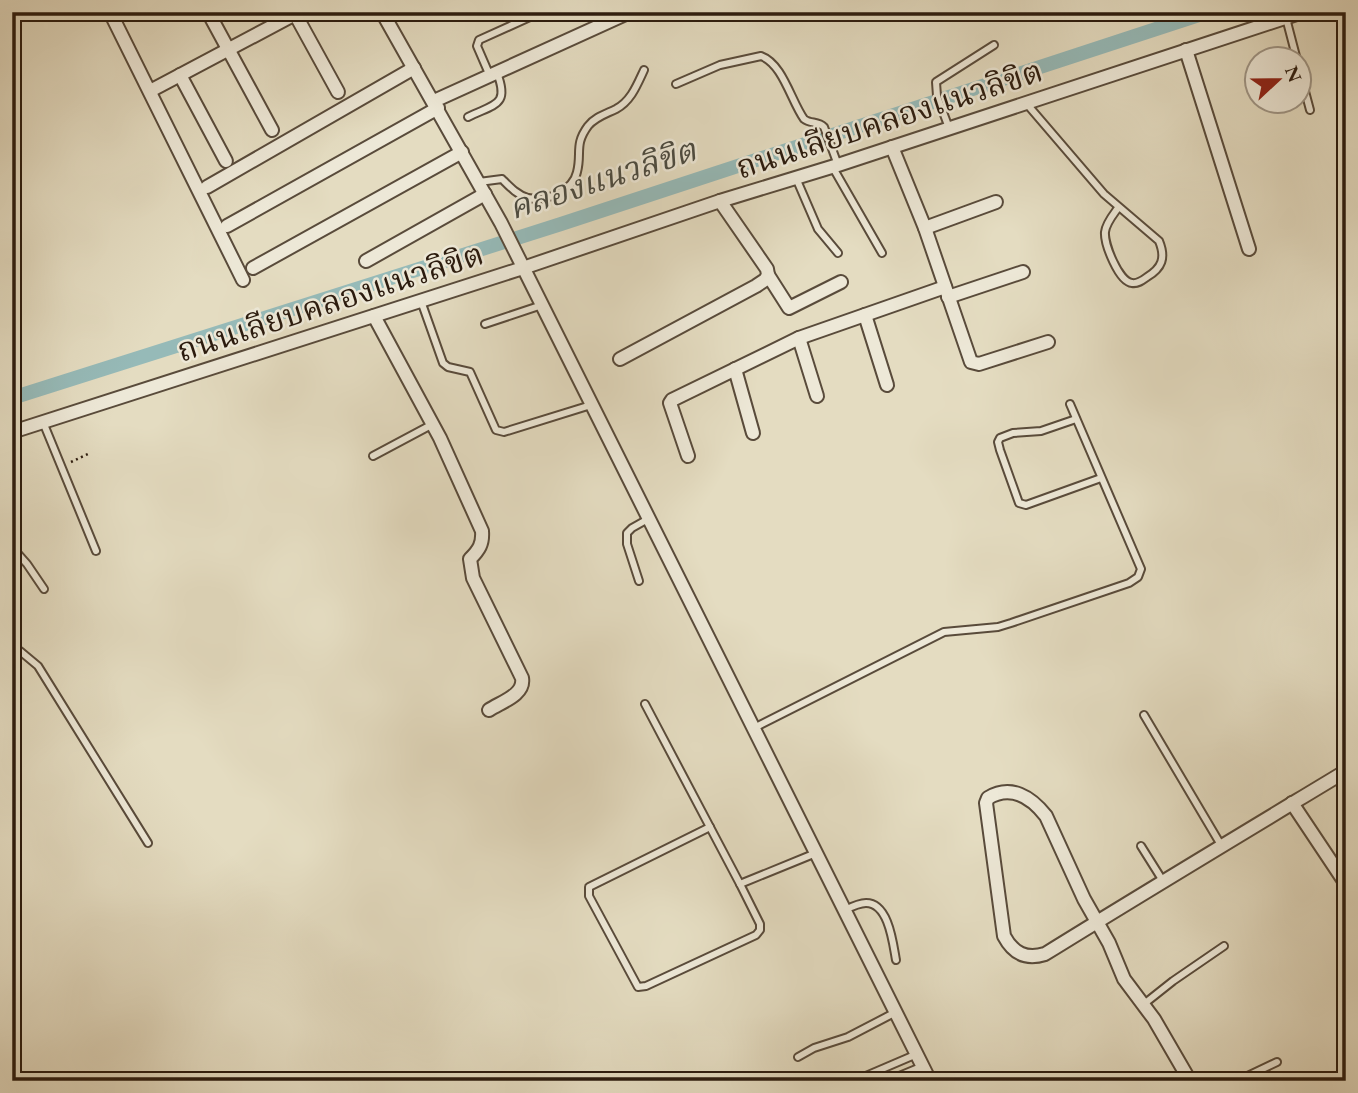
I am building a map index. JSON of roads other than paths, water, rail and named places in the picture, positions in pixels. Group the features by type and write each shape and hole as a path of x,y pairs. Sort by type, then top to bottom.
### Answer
{"street":[{"path":"110,12 243,280"},
{"path":"208,12 272,130"},
{"path":"382,12 501,223 930,1081"},
{"path":"228,226 436,104 630,12"},
{"name":"ถนนเลียบคลองแนวลิขิต","path":"12,432 796,178 834,161 892,147 947,123 1027,103 1303,12"},
{"path":"150,91 296,13 338,92"},
{"path":"1186,50 1249,249"},
{"path":"207,187 414,68"},
{"path":"180,75 226,162"},
{"path":"892,147 925,228 971,362 975,364 1048,342"},
{"path":"253,268 462,152"},
{"path":"366,261 482,188"},
{"path":"720,201 767,269 789,308 841,282"},
{"path":"925,228 996,202"},
{"path":"688,456 670,403 672,400 799,338 865,315 1023,272"},
{"path":"620,359 756,286 768,275"},
{"path":"865,315 887,384"},
{"path":"374,316 433,424 482,531 483,541 470,559 473,578 523,685 520,691 489,710"},
{"path":"799,338 817,396"},
{"path":"735,369 753,433"},
{"path":"1189,1081 1144,1004 1124,979 1098,921 1084,899 1045,816 1037,805 1013,791 1001,792 988,798 986,803 1001,922 1010,948 1022,956 1040,956 1098,921 1221,845 1346,771"},
{"path":"1292,803 1346,884"}],"lane":[{"path":"468,117 499,101 503,96 503,89 477,46 479,40 541,12"},
{"path":"1286,18 1293,46"},
{"path":"947,123 935,87 940,78 994,46"},
{"path":"676,84 720,65 765,58 779,74 804,119 820,123 827,133 834,161 882,253"},
{"path":"482,188 502,179 519,194 536,198 569,187 577,172 578,143 586,129 592,122 628,100 644,70"},
{"path":"1027,103 1074,161 1118,208 1151,232 1163,250 1163,260 1157,271 1140,282 1126,281 1118,270 1107,243 1105,232 1118,208"},
{"path":"796,178 818,229 838,253"},
{"path":"421,301 443,363 448,367 470,372 496,430 504,432 593,404"},
{"path":"485,324 542,304"},
{"path":"754,728 944,632 998,627 1129,583 1138,577 1141,569 1070,404"},
{"path":"1076,419 1041,431 1013,433 1000,438 1000,450 1019,503 1026,505 1101,478"},
{"path":"43,422 96,551"},
{"path":"373,456 433,424"},
{"path":"639,581 627,544 627,533 650,519"},
{"path":"12,547 44,589"},
{"path":"12,652 20,651 38,666 148,843"},
{"path":"645,704 710,827 740,884 760,924 760,930 756,935 646,986 638,987 589,897 589,887 710,827"},
{"path":"1144,715 1221,845"},
{"path":"1141,846 1163,881"},
{"path":"740,884 816,853"},
{"path":"845,910 864,903 878,908 887,921 896,960"},
{"path":"1144,1004 1224,946"},
{"path":"798,1057 814,1048 848,1037 896,1012"},
{"path":"854,1081 920,1060"},
{"path":"887,1081 920,1060"},
{"path":"1237,1081 1277,1062"}],"waterway":[{"name":"คลองแนวลิขิต","path":"12,398 561,224 1208,12"}]}
